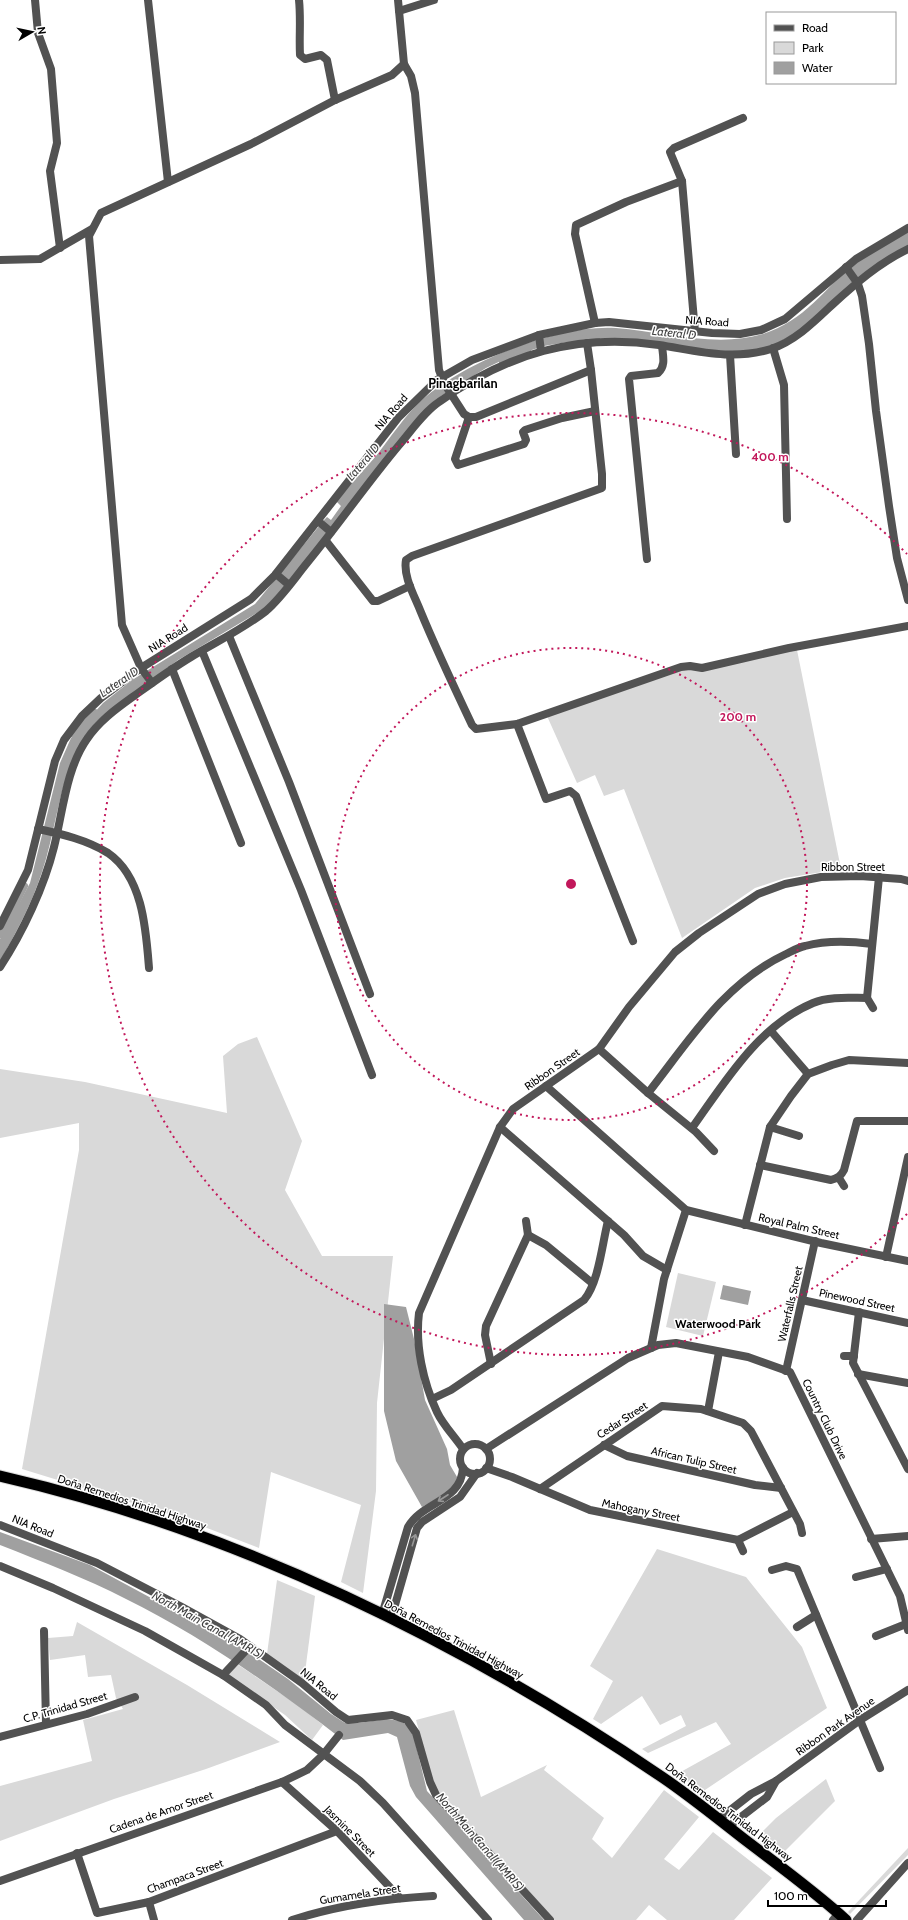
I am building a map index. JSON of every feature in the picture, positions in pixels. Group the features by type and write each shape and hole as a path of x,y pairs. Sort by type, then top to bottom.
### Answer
{"highway":[{"name":"Doña Remedios Trinidad Highway","path":"0,1476 88,1500 198,1536 342,1595 475,1663 577,1722 664,1778 718,1819 839,1918"}],"street":[{"path":"35,0 38,33 51,69 57,143 50,171 60,248"},
{"path":"148,0 168,182"},
{"path":"299,0 301,23 299,38 300,55 305,59 320,55 327,60 335,100"},
{"path":"398,0 404,64 411,76 415,93 439,370 443,380 464,414 469,417 476,416 514,402 591,370"},
{"path":"399,11 434,0"},
{"path":"151,682 142,670 122,625 95,286 89,236 101,213 251,144 335,100 392,75 404,64"},
{"path":"695,332 682,181 670,152 674,148 743,118"},
{"path":"595,323 575,234 576,225 626,202 682,181"},
{"name":"NIA Road","path":"0,926 24,881 41,830 55,761 64,740 82,716 101,698 251,600 277,576 320,522 398,418 418,397 472,360 540,343 595,323 609,322 695,332 740,334 771,326 785,319 799,309 856,259 908,228"},
{"path":"0,260 40,260 92,229"},
{"path":"1,961 40,890 72,769 85,742 102,721 151,682 229,636 266,611 326,541 330,531 418,422 438,402 451,393 540,343 565,345 621,341 716,355 730,355 773,348 791,339 808,327 856,281 878,266 908,250"},
{"path":"846,268 856,281 862,296 876,411 897,558 908,600"},
{"path":"587,343 602,474 602,488 412,556 406,560 405,566 410,586 438,654 472,725 476,729 517,724 681,667 690,666 702,668 789,648 908,626"},
{"path":"647,560 629,379 631,376 658,373 662,369 662,346"},
{"path":"773,348 784,385 787,519"},
{"path":"730,355 736,454"},
{"path":"469,417 455,459 458,465 524,444 526,440 523,432 526,430 562,418 595,411"},
{"path":"320,522 330,531"},
{"path":"326,541 373,601 378,601 410,586"},
{"path":"277,576 288,585"},
{"path":"229,636 289,782 370,994"},
{"path":"202,651 301,890 372,1075"},
{"path":"172,669 241,843"},
{"path":"517,724 546,799 570,791 576,796 633,941"},
{"path":"41,830 86,843 108,853 120,863 127,873 140,907 146,937 149,968"},
{"name":"Ribbon Street","path":"463,1449 437,1413 432,1399 420,1358 418,1324 419,1313 500,1127 513,1110 600,1048 629,1007 675,952 699,933 758,894 785,884 821,877 879,877 908,881"},
{"path":"873,1008 867,998 879,877"},
{"path":"648,1093 699,1025 736,986 768,962 804,946 846,940 872,944"},
{"path":"692,1128 731,1074 761,1039 771,1031 813,1003 839,998 867,998"},
{"path":"771,1031 808,1074"},
{"path":"600,1048 648,1093 692,1128 714,1151"},
{"path":"745,1225 770,1128 791,1096 808,1074 849,1060 908,1063"},
{"path":"546,1086 686,1210 667,1270 651,1348"},
{"path":"760,1165 831,1180 839,1178 844,1170 857,1121 852,1113"},
{"path":"857,1121 908,1121"},
{"path":"500,1127 608,1221 643,1256 667,1270"},
{"path":"770,1128 799,1136"},
{"path":"886,1257 908,1157"},
{"path":"839,1178 844,1186"},
{"path":"899,1197 908,1199"},
{"name":"Royal Palm Street","path":"686,1210 745,1225 908,1261"},
{"path":"491,1364 485,1335 486,1326 528,1235 526,1221"},
{"path":"432,1399 451,1390 491,1364 584,1300 589,1294 608,1221"},
{"path":"528,1235 546,1245 592,1284"},
{"name":"Waterfalls Street","path":"786,1371 815,1241"},
{"name":"Pinewood Street","path":"802,1300 908,1323"},
{"path":"859,1312 853,1363 908,1469"},
{"path":"486,1449 628,1358 651,1348 676,1343 748,1357 786,1371"},
{"path":"708,1411 719,1352"},
{"path":"844,1356 854,1356"},
{"name":"Country Club Drive","path":"786,1371 790,1372 887,1568 900,1596 907,1627"},
{"path":"858,1374 908,1383"},
{"name":"Cedar Street","path":"540,1489 662,1406 686,1407 708,1411 743,1423 751,1432 762,1450 802,1533"},
{"path":"476,1444 486,1449 489,1461 486,1468 476,1473 460,1497 422,1522 417,1528 386,1617 408,1527 412,1519 457,1489 462,1479 463,1468 460,1458 463,1449 467,1446 476,1444"},
{"name":"African Tulip Street","path":"604,1445 627,1456 755,1485 781,1488"},
{"path":"463,1468 472,1473 476,1473"},
{"name":"Mahogany Street","path":"486,1468 590,1510 738,1540"},
{"path":"743,1551 738,1540 793,1512"},
{"name":"NIA Road","path":"0,1525 97,1563 180,1606 248,1648 302,1684 348,1720 392,1716 406,1720 416,1733 430,1782 436,1795 550,1920"},
{"path":"872,1539 908,1536"},
{"path":"0,1566 53,1588 145,1631 223,1675 266,1705 285,1725 360,1782 383,1803 488,1920"},
{"path":"772,1570 786,1566 797,1569 880,1768"},
{"path":"856,1577 887,1568"},
{"path":"797,1627 816,1615"},
{"path":"876,1636 907,1627"},
{"path":"44,1631 46,1724"},
{"path":"223,1675 248,1648"},
{"name":"Ribbon Park Avenue","path":"718,1819 759,1789 776,1781 860,1720 908,1690"},
{"name":"C.P. Trinidad Street","path":"0,1737 86,1714 135,1697"},
{"name":"Cadena de Amor Street","path":"0,1881 282,1782 307,1770 324,1755 339,1735"},
{"name":"Ribbon Park Avenue","path":"728,1827 767,1797 776,1781"},
{"name":"Jasmine Street","path":"282,1782 337,1831 400,1898"},
{"name":"Champaca Street","path":"77,1853 97,1913 149,1902 337,1831"},
{"path":"857,1920 908,1863"},
{"name":"Gumamela Street","path":"292,1920 330,1908 400,1898 433,1896"},
{"path":"149,1902 154,1920"}],"green space":[{"path":"797,650 841,869 785,878 755,888 682,938 624,789 604,796 595,775 577,783 547,716 689,667"},
{"path":"257,1037 302,1141 285,1190 322,1256 393,1256 377,1403 376,1491 363,1593 341,1582 361,1505 271,1472 259,1548 181,1518 22,1469 79,1150 79,1123 0,1138 0,1069 85,1082 227,1113 223,1056 238,1044"},
{"path":"678,1273 716,1282 703,1336 666,1327"},
{"path":"657,1549 746,1577 802,1647 827,1708 702,1792 677,1774 731,1744 716,1722 648,1753 642,1749 686,1726 681,1715 660,1725 642,1696 601,1724 593,1719 613,1681 590,1666"},
{"path":"277,1580 315,1596 304,1680 267,1654"},
{"path":"77,1622 187,1685 280,1742 206,1769 114,1799 0,1841 0,1786 92,1761 83,1720 123,1709 116,1698 111,1675 88,1677 85,1655 50,1660 48,1638 73,1636"},
{"path":"237,1664 299,1706 323,1725 312,1740 285,1715 227,1675"},
{"path":"454,1710 481,1797 547,1765 544,1770 604,1818 592,1839 612,1858 664,1790 699,1817 664,1859 679,1870 713,1832 772,1878 734,1920 667,1920 649,1905 636,1920 555,1920 437,1791 434,1785 416,1720"},
{"path":"826,1779 835,1801 782,1854 759,1835 776,1818"},
{"path":"908,1848 908,1855 850,1914 848,1912"}],"water":[{"name":"Lateral D","path":"908,232 908,246 799,331 774,345 756,350 735,352 708,351 619,338 591,338 544,346 507,358 486,368 441,396 360,490 295,575 265,608 178,660 99,719 86,734 68,771 48,853 38,884 23,918 0,961 0,939 30,883 60,763 71,738 103,703 132,680 255,604 324,520 327,517 331,520 341,506 336,501 376,456 398,426 423,399 463,371 488,359 514,348 568,332 593,328 616,328 690,338 727,340 763,334 790,321 802,313 855,262"},
{"path":"723,1285 751,1291 748,1305 720,1299"},
{"path":"384,1304 406,1307 414,1339 425,1400 447,1449 450,1465 460,1482 452,1490 422,1507 396,1461 384,1411"},
{"name":"North Main Canal (AMRIS)","path":"0,1532 90,1565 240,1646 288,1679 331,1714 345,1723 359,1723 386,1719 401,1721 408,1726 414,1737 427,1791 544,1920 524,1920 416,1797 410,1786 397,1737 388,1733 343,1740 238,1664 155,1614 64,1570 0,1545"}],"waterway":[{"name":"Lateral D","path":"570,340 596,339"},
{"name":"Lateral D","path":"503,362 527,350"},
{"name":"Lateral D","path":"73,733 95,713"},
{"name":"Lateral D","path":"0,934 24,886"}],"district":[{"name":"Pinagbarilan","path":"463,383"},
{"name":"Waterwood Park","path":"718,1324"}]}
